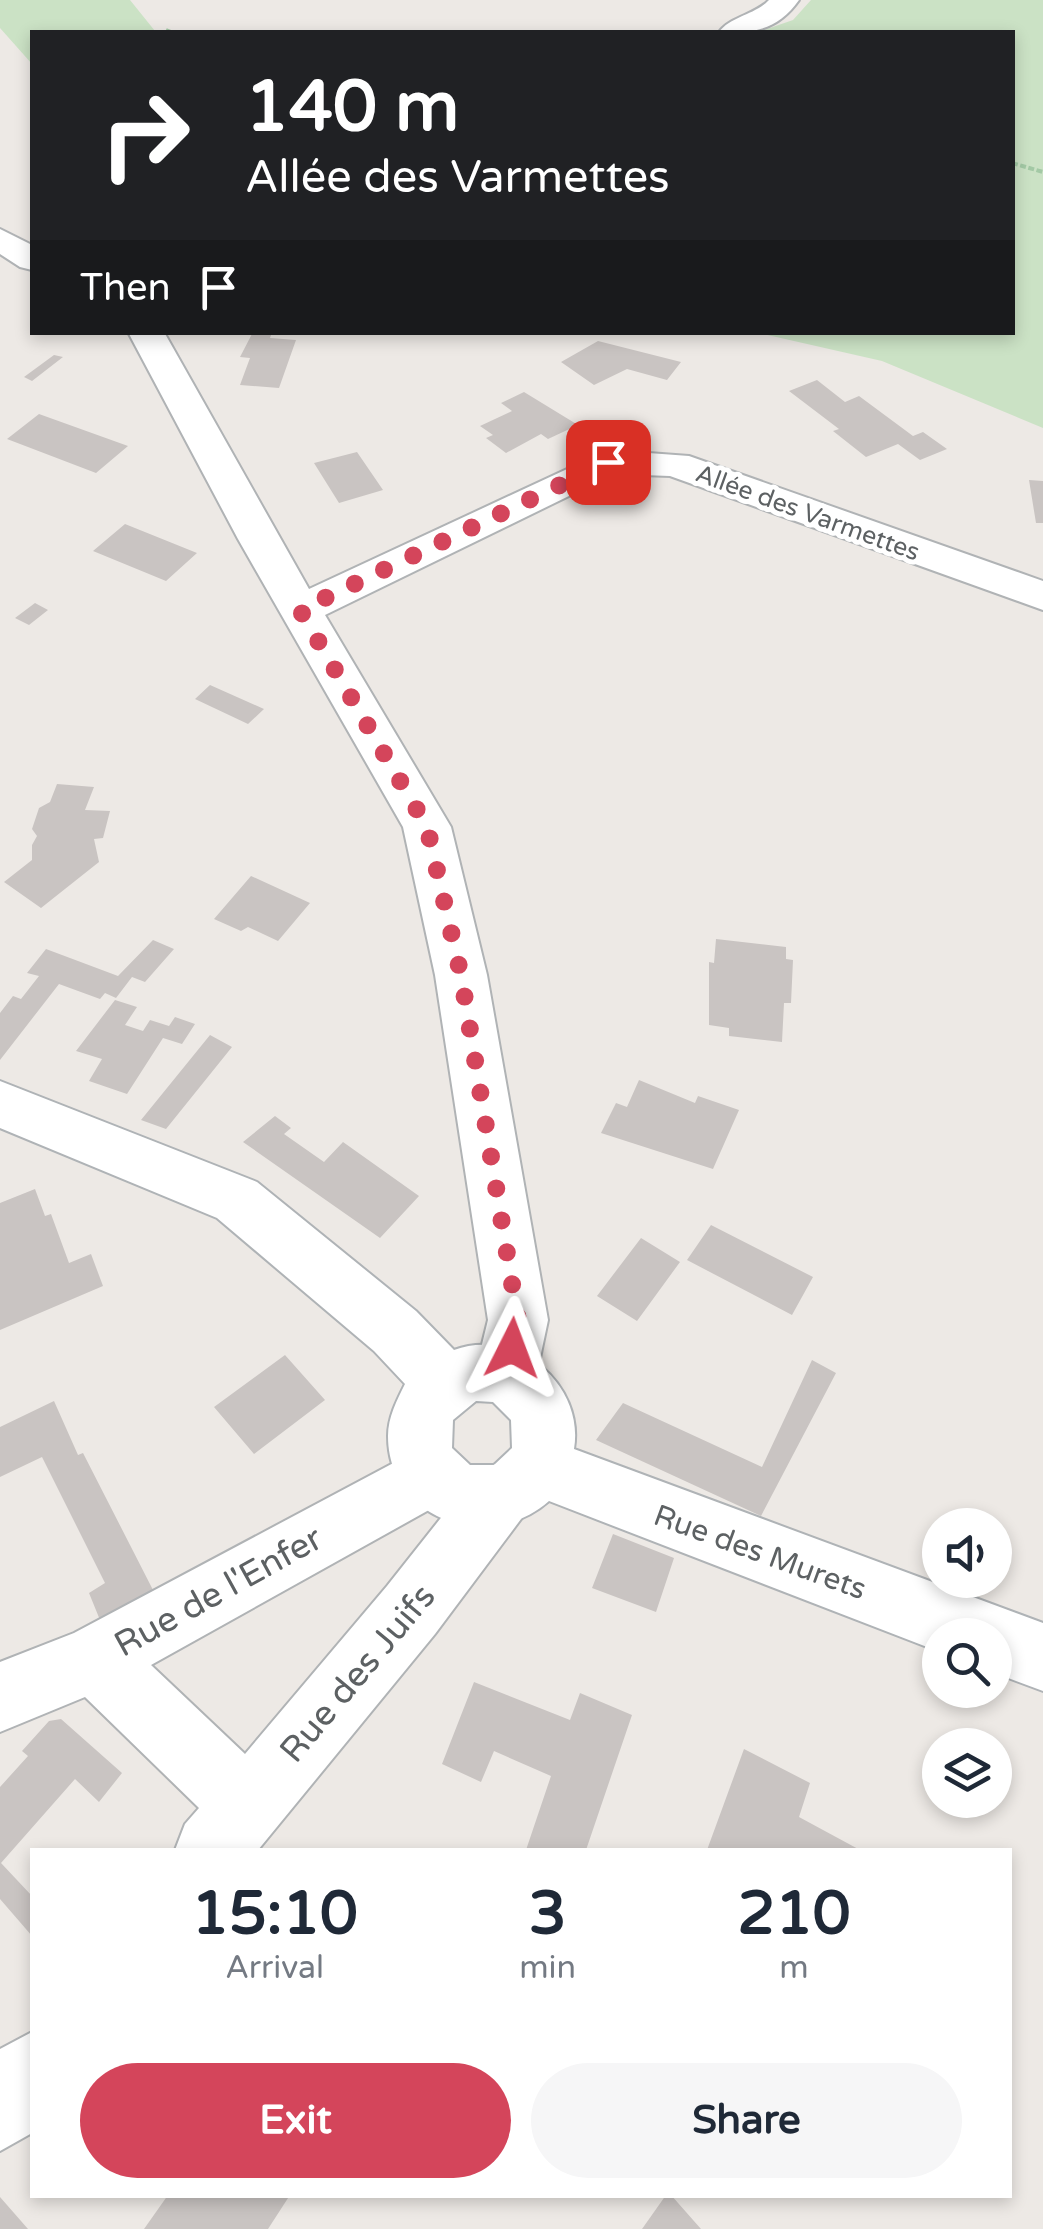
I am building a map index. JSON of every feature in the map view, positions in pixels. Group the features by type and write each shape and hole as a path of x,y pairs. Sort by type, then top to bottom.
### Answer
{"street":[{"path":"738,30 770,16 785,0"},
{"path":"0,239 30,259"},
{"path":"0,1104 237,1200 395,1332 476,1381 521,1385 543,1414 545,1448 520,1479 482,1497 445,1487 431,1474 421,1456 417,1436 426,1406 476,1381 518,1320 461,975 427,827 300,610 148,335"},
{"name":"Allée des Varmettes","path":"300,610 608,462 675,464 1043,596"},
{"name":"Rue de l'Enfer","path":"0,1697 95,1659 431,1474"},
{"name":"Rue des Murets","path":"520,1479 630,1504 937,1618"},
{"name":"Rue des Juifs","path":"229,1827 520,1479"},
{"path":"1012,1646 1043,1657"},
{"path":"95,1659 229,1827"},
{"path":"0,2111 30,2073"}],"path":[{"path":"1015,164 1043,172"}],"green space":[{"path":"0,0 130,0 154,30 30,30 30,62 0,28"},
{"path":"811,0 1043,0 1043,428 882,361 768,335 1015,335 1015,30 764,30 793,20"}],"building":[{"path":"251,335 296,340 279,388 240,385 250,358 240,357"},
{"path":"598,341 681,362 667,380 627,369 594,385 561,362"},
{"path":"54,355 63,357 32,381 24,377"},
{"path":"817,380 845,402 859,396 913,436 923,432 947,449 920,460 898,444 866,457 833,431 839,429 789,391"},
{"path":"524,392 578,425 548,439 541,434 506,453 486,438 493,435 480,426 512,411 501,403"},
{"path":"39,414 128,446 96,473 7,439"},
{"path":"357,452 383,490 339,503 314,463"},
{"path":"1029,480 1043,481 1043,523 1036,523"},
{"path":"125,524 197,553 166,581 93,551"},
{"path":"35,603 48,610 29,625 15,618"},
{"path":"210,685 264,709 248,724 195,699"},
{"path":"57,784 94,787 85,810 110,811 103,838 94,839 99,862 41,908 4,882 32,860 32,845 37,836 32,829 39,808 50,802"},
{"path":"251,876 310,903 278,941 248,927 241,931 214,919"},
{"path":"716,939 786,947 786,959 793,960 791,1003 784,1003 782,1042 729,1036 729,1028 709,1025 709,962 714,963"},
{"path":"153,940 174,949 145,982 132,977 116,998 105,993 100,999 59,984 0,1060 0,1013 13,996 21,999 39,976 27,973 46,949 118,976"},
{"path":"115,1000 137,1007 125,1025 143,1031 150,1020 169,1026 175,1017 195,1024 182,1044 163,1038 127,1094 89,1081 102,1059 76,1051"},
{"path":"210,1035 232,1047 166,1129 141,1120"},
{"path":"639,1080 695,1103 698,1096 739,1110 713,1169 601,1133 616,1103 627,1107"},
{"path":"275,1116 291,1128 284,1134 324,1162 343,1142 419,1196 380,1238 243,1142"},
{"path":"35,1189 45,1216 51,1214 69,1263 91,1254 103,1286 0,1330 0,1203"},
{"path":"711,1225 813,1277 792,1315 687,1260"},
{"path":"641,1238 680,1262 637,1321 597,1296"},
{"path":"285,1355 325,1400 254,1454 214,1407"},
{"path":"812,1360 836,1373 761,1516 596,1440 623,1403 762,1467"},
{"path":"54,1401 78,1455 83,1453 153,1590 100,1620 89,1593 105,1583 42,1457 0,1477 0,1427"},
{"path":"613,1534 674,1558 656,1612 592,1588"},
{"path":"474,1682 570,1720 580,1693 632,1715 587,1848 527,1848 551,1776 494,1751 481,1782 442,1764"},
{"path":"61,1719 122,1773 99,1802 75,1779 1,1863 30,1894 30,1934 0,1899 0,1787 28,1756 22,1751 49,1721"},
{"path":"744,1749 810,1783 799,1817 856,1848 708,1848"},
{"path":"0,2197 28,2229 0,2229"},
{"path":"166,2198 288,2198 268,2229 144,2229"},
{"path":"664,2198 674,2198 701,2229 642,2229"}],"route":[{"path":"512,1348 518,1320 461,975 427,827 300,610 608,462"}]}
